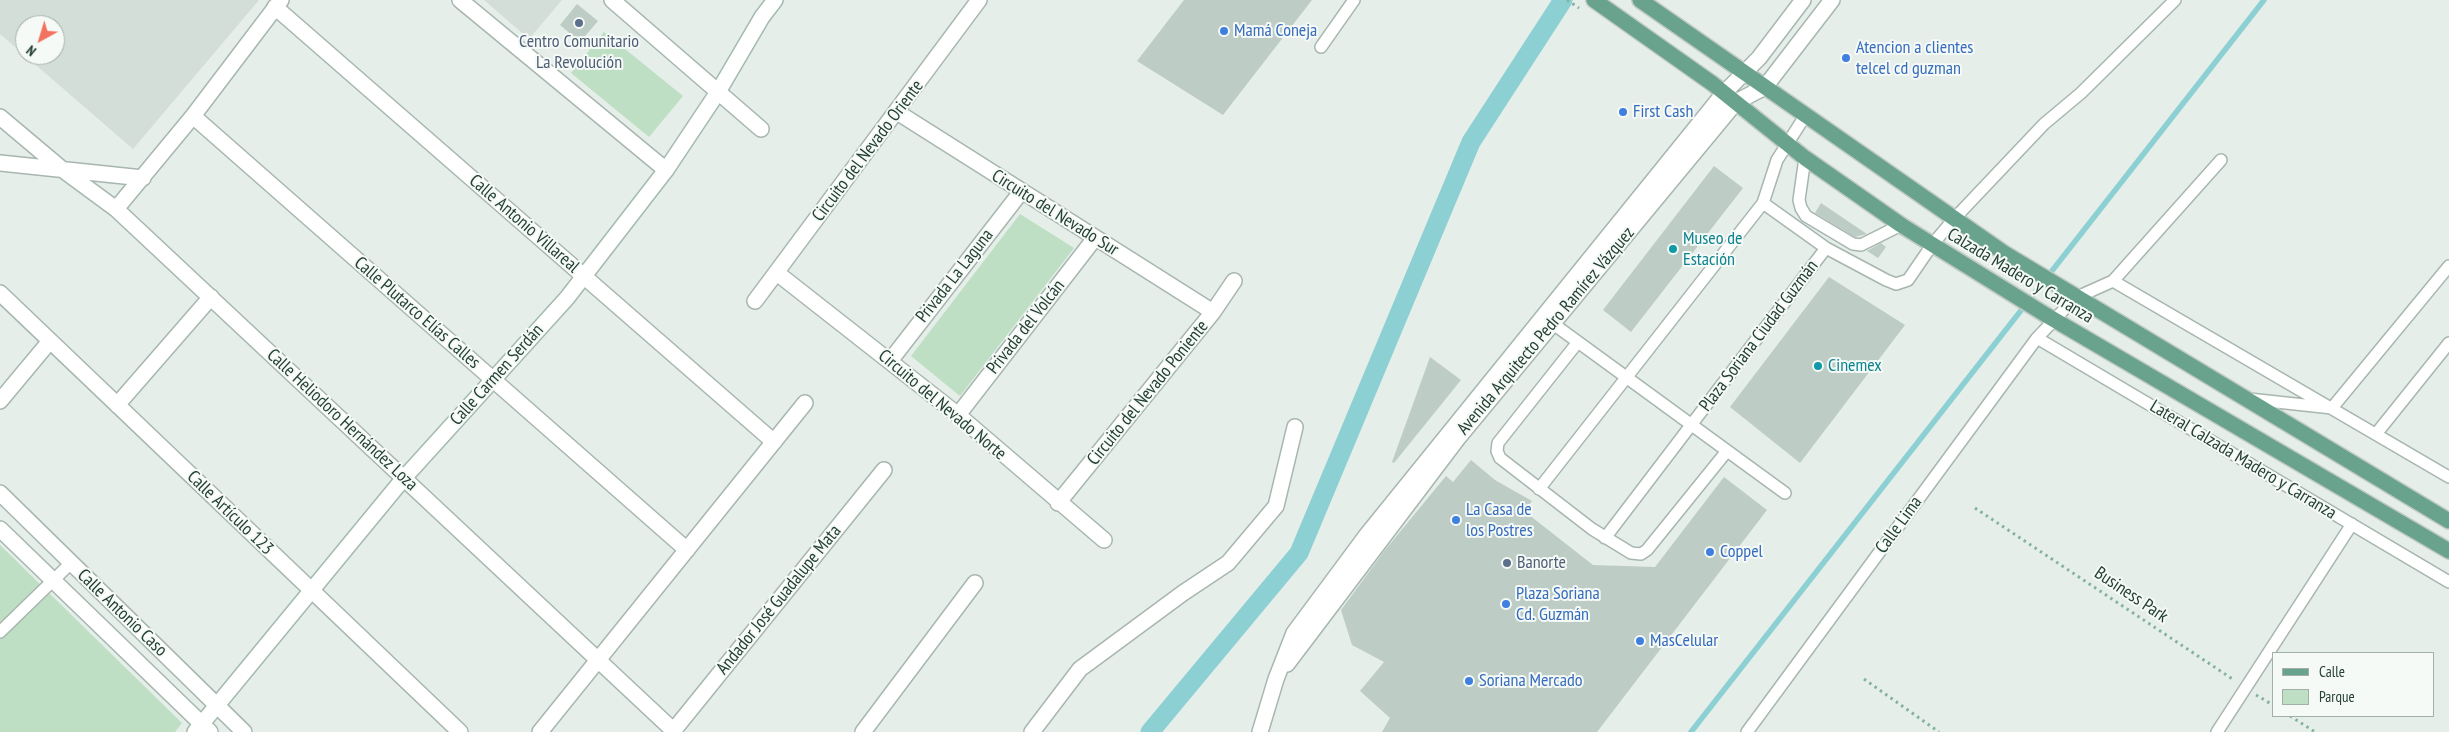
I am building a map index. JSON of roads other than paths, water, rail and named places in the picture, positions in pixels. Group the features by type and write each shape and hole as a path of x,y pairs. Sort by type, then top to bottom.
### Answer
{"main road":[{"name":"Calzada Madero y Carranza","path":"1594,0 1730,98 1805,158 1932,245 2049,317 2449,551"},
{"name":"Calzada Madero y Carranza","path":"1640,0 2004,254 2449,521"}],"street":[{"path":"460,0 666,170"},
{"path":"612,0 761,129"},
{"name":"Calle Carmen Serdán","path":"202,729 217,706 404,478 567,298 666,170 718,92 762,17 775,0"},
{"name":"Circuito del Nevado Oriente","path":"755,301 979,0"},
{"name":"Avenida Arquitecto Pedro Ramírez Vázquez","path":"1276,679 1435,467 1730,98 1745,73 1759,58 1803,0"},
{"name":"Avenida Arquitecto Pedro Ramírez Vázquez","path":"1260,732 1276,679 1294,633 1366,536 1730,98 1765,87 1832,0"},
{"path":"116,209 193,116 278,3"},
{"name":"Calle Antonio Villareal","path":"278,3 583,276 774,442"},
{"name":"Circuito del Nevado Sur","path":"897,112 1214,312"},
{"name":"Calle Plutarco Elías Calles","path":"193,116 686,550"},
{"name":"Calle Heliodoro Hernández Loza","path":"0,117 63,170 116,209 674,731"},
{"path":"0,164 143,178"},
{"name":"Privada La Laguna","path":"890,361 1021,192"},
{"name":"Privada del Volcán","path":"958,415 1095,238"},
{"name":"Circuito del Nevado Norte","path":"777,273 958,415 1058,503 1104,540"},
{"name":"Circuito del Nevado Poniente","path":"1058,503 1214,312 1234,281"},
{"name":"Calle Artículo 123","path":"0,293 460,732"},
{"path":"117,405 211,297"},
{"path":"0,402 50,341"},
{"path":"540,732 804,403"},
{"path":"1032,732 1080,669 1183,593 1228,563 1276,506 1295,427"},
{"name":"Andador José Guadalupe Mata","path":"674,731 884,470"},
{"name":"Calle Antonio Caso","path":"0,493 244,732"},
{"name":"Calle Antonio Caso","path":"0,529 202,729"},
{"path":"863,732 975,583"}],"lane":[{"path":"1321,48 1354,0"},
{"name":"Plaza Soriana Ciudad Guzmán","path":"1763,203 1826,248 1886,280 1896,284 1908,280 1932,245 1953,220 2044,124 2082,93 2176,0"},
{"path":"1539,489 1763,203 1777,160 1805,116"},
{"path":"1805,158 1799,200 1806,216 1853,244 1861,244 1901,225"},
{"path":"2221,160 2113,280 2449,477"},
{"name":"Plaza Soriana Ciudad Guzmán","path":"1605,538 1826,248"},
{"path":"2332,408 2449,266"},
{"name":"Calle Lima","path":"1747,732 2037,338 2049,317 2069,294 2113,280"},
{"name":"Plaza Soriana Ciudad Guzmán","path":"1552,323 1785,493"},
{"name":"Lateral Calzada Madero y Carranza","path":"2037,338 2449,582"},
{"path":"1578,342 1498,443 1500,458 1605,538 1631,553 1641,554 1647,550 1727,451"},
{"path":"2376,434 2449,344"},
{"path":"2243,398 2332,408"},
{"path":"2217,732 2352,524"},
{"path":"0,632 71,563"},
{"path":"2430,570 2449,573"}],"waterway":[{"path":"1150,732 1299,553 1471,142 1563,0"},
{"path":"1691,732 2264,0"}],"place":[{"name":"Centro Comunitario La Revolución","path":"579,23"},
{"name":"Mamá Coneja","path":"1224,31"},
{"name":"Atencion a clientes telcel cd guzman","path":"1846,58"},
{"name":"First Cash","path":"1623,112"},
{"name":"Museo de Estación","path":"1673,249"},
{"name":"Cinemex","path":"1818,366"},
{"name":"La Casa de los Postres","path":"1456,520"},
{"name":"Coppel","path":"1710,552"},
{"name":"Banorte","path":"1507,563"},
{"name":"Plaza Soriana Cd. Guzmán","path":"1506,604"},
{"name":"MasCelular","path":"1640,641"},
{"name":"Soriana Mercado","path":"1469,681"}]}
